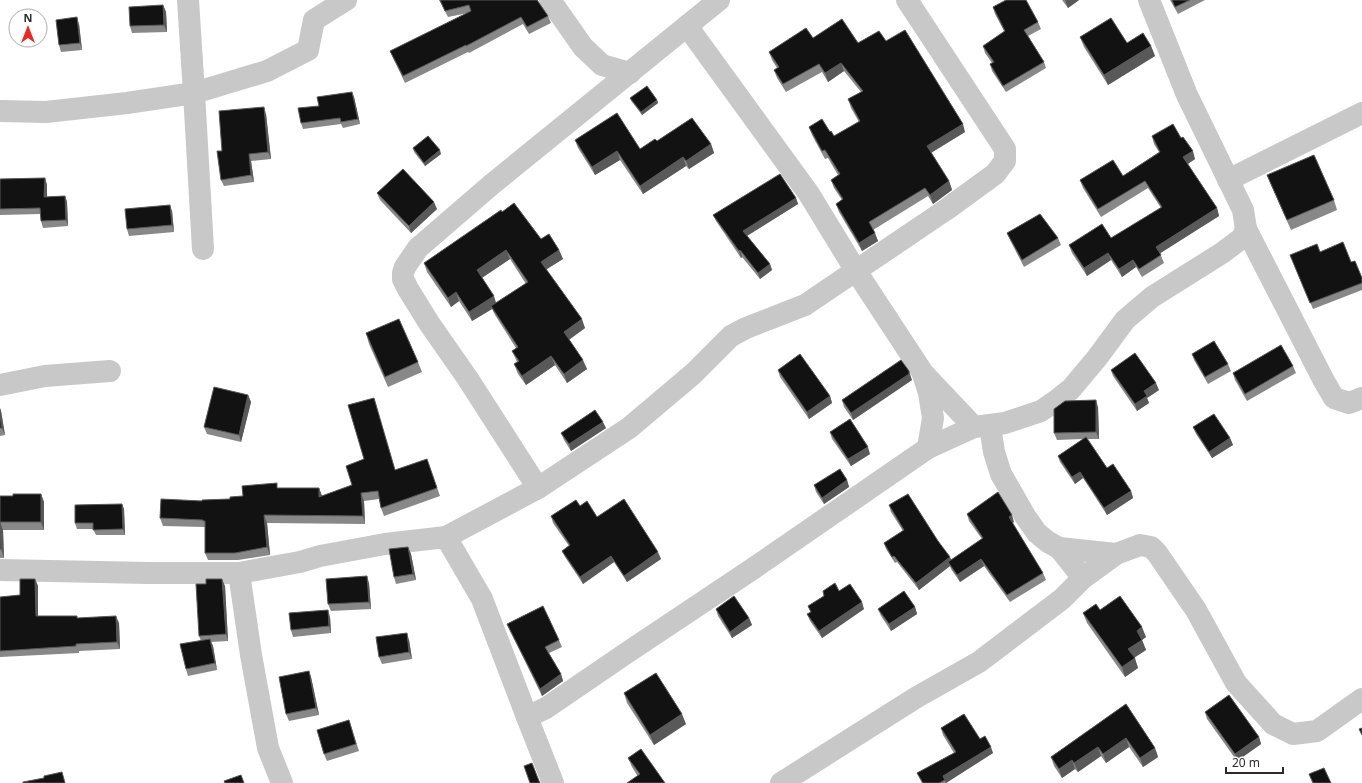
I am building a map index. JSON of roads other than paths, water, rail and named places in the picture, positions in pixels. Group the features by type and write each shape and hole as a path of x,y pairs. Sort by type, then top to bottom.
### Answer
{"street":[{"path":"188,0 203,249"},
{"path":"0,111 46,112 127,103 194,93 268,71 308,50 314,20 346,0"},
{"path":"550,0 584,47 602,65 630,73"},
{"path":"538,488 468,379 429,323 408,289 403,279 403,273 408,260 418,248 491,185 718,0"},
{"path":"0,570 239,573 300,562 320,556 378,546 446,537 538,488 628,428 692,374 731,336 746,328 806,305 947,209 995,174 1005,161 1005,149 907,0"},
{"path":"1149,0 1187,95 1243,210 1246,229 1321,374 1334,398 1349,403 1362,398"},
{"path":"687,26 810,194 856,271 923,373 982,426 994,452 1001,474 1025,516 1037,533 1060,548 1083,578"},
{"path":"602,65 608,90"},
{"path":"1228,180 1362,113"},
{"path":"527,717 546,708 754,568 928,448 982,426 1005,423 1041,411 1071,389 1097,358 1125,320 1152,297 1222,253 1242,238 1246,229"},
{"path":"0,385 45,376 110,371"},
{"path":"923,373 929,393 933,418 928,448"},
{"path":"446,537 482,599 553,783"},
{"path":"781,783 917,697 979,662 1062,599 1083,578 1116,554 1140,545 1151,547 1157,553 1196,610 1236,683 1273,724 1293,734 1317,731 1362,699"},
{"path":"1060,548 1116,554"},
{"path":"239,573 251,655 268,748 282,783"}]}
